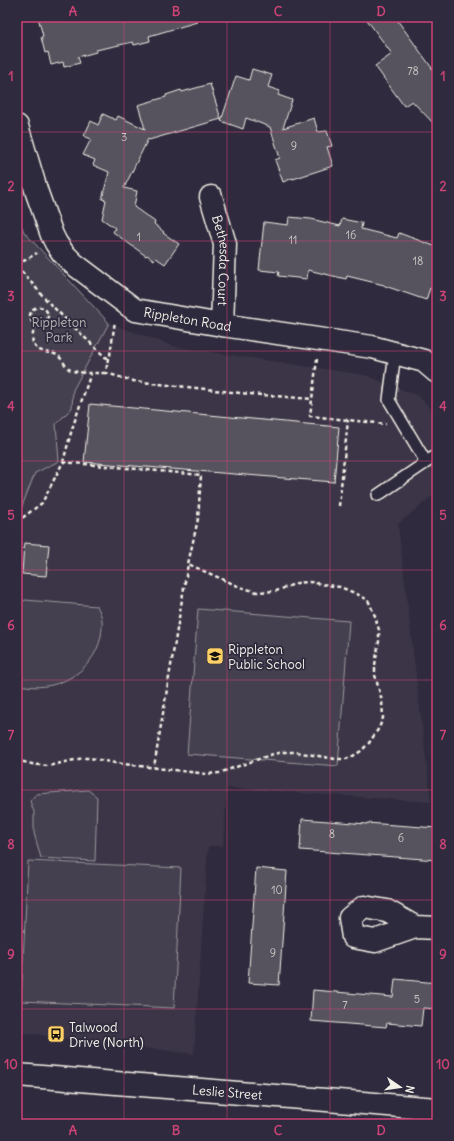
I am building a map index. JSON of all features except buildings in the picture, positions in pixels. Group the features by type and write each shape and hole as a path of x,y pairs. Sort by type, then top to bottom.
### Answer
{"street":[{"name":"Rippleton Road","path":"17,126 37,193 56,243 74,264 138,311 372,347 424,361 437,372"},
{"name":"Bethesda Court","path":"211,197 225,244 222,325"},
{"path":"415,927 437,928"},
{"name":"Leslie Street","path":"17,1075 437,1109"}],"lane":[{"path":"395,353 390,400 426,462"},
{"path":"378,495 437,454"}],"path":[{"path":"17,266 49,303 105,357 108,358"},
{"path":"106,373 119,298"},
{"path":"45,309 49,303"},
{"path":"38,306 45,309 48,314 47,320 42,324 36,325 31,320 30,316 31,311 38,306"},
{"path":"36,325 32,338 33,343 41,351 57,355 69,369 74,371 106,373 133,381 312,400"},
{"path":"319,339 310,416 405,426"},
{"path":"17,522 42,503 63,462 72,428 91,373"},
{"path":"339,506 348,420"},
{"path":"63,462 202,475 198,518 188,564 154,767"},
{"path":"17,758 20,761 48,766 83,758 90,758 115,763 207,774 219,773 273,754 284,752 296,752 323,758 346,759 361,751 369,743 380,728 383,710 382,701 374,675 379,641 379,630 368,600 340,587 309,582 297,583 276,591 257,592 240,587 188,564"}],"shaded area":[{"name":"Rippleton Public School","path":"109,323 176,347 365,375 418,396 437,415 437,492 398,524 431,802 227,788 223,846 208,846 194,1054 17,1032 17,519 53,428"}],"green space":[{"name":"Rippleton Park","path":"17,214 24,232 109,323 73,390 72,408 56,424 59,461 35,473 17,519"},
{"path":"25,600 97,606 102,624 101,636 97,649 90,661 70,678 58,683 44,686 31,687 17,684 17,606"},
{"path":"198,609 349,621 338,766 187,754"},
{"path":"88,790 97,797 95,861 41,858 34,833 34,812 30,801 36,794"},
{"path":"28,861 181,868 174,1008 21,1001"}],"place":[{"name":"Rippleton Public School","path":"215,656"},
{"name":"Talwood Drive (North)","path":"56,1034"}]}
